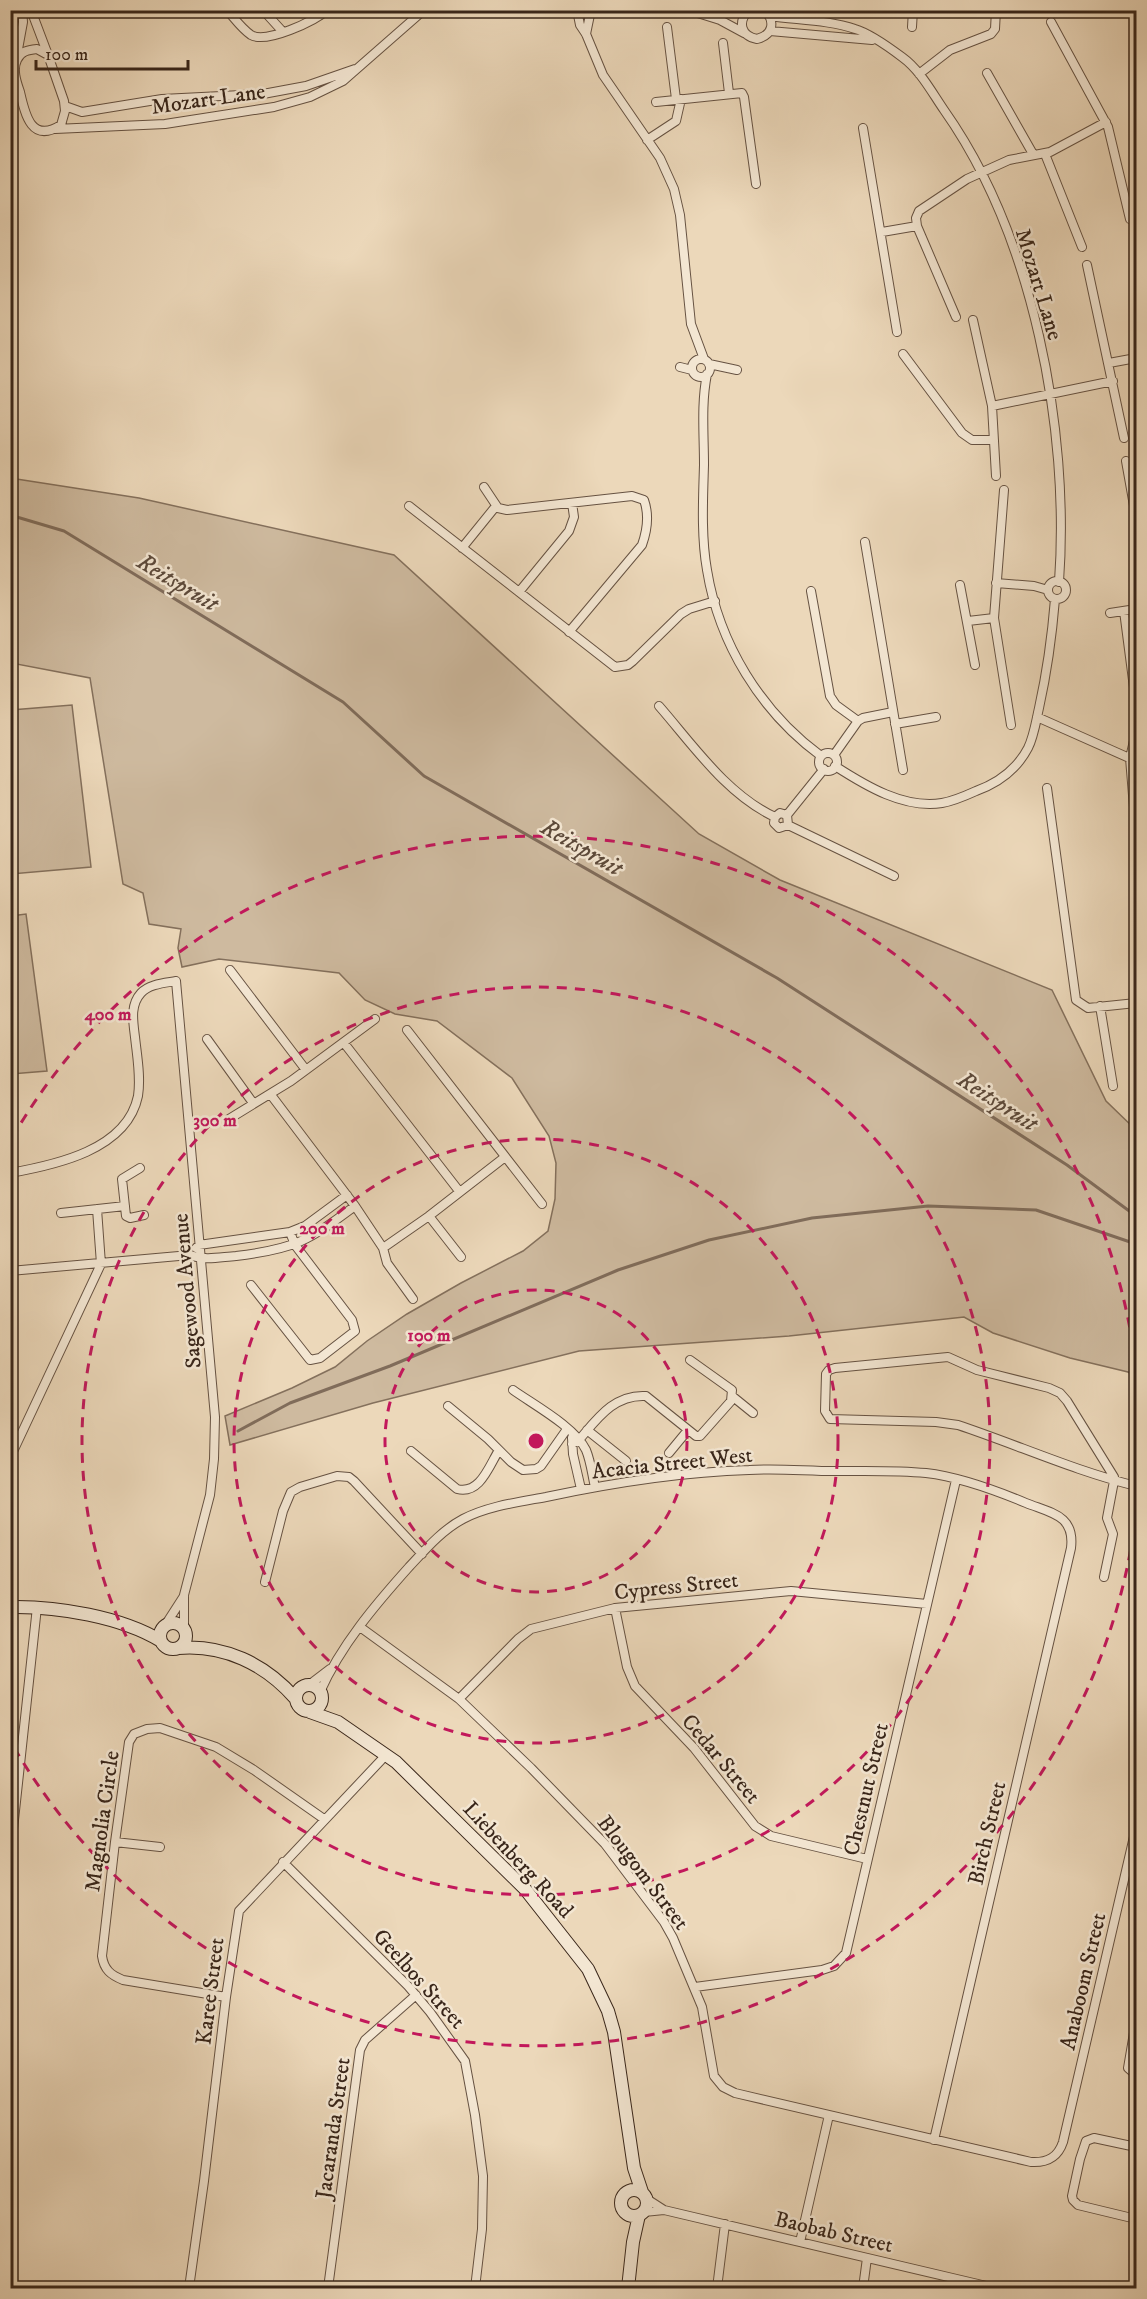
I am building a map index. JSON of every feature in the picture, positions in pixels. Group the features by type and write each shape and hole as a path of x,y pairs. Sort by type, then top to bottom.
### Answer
{"street":[{"path":"16,61 23,22 22,10"},
{"path":"31,10 65,106 64,120 55,129"},
{"path":"227,10 251,36 265,37 312,21 327,10"},
{"path":"263,10 283,32"},
{"name":"Mozart Lane","path":"16,61 15,74 31,126 42,130 165,124 274,107 324,92 343,81 387,45 424,10"},
{"path":"577,10 580,26 586,34 603,75 664,165 676,195 690,324 699,346 703,395 705,552 708,577 715,601 730,645 758,694 770,710 821,756"},
{"path":"586,34 591,10"},
{"path":"688,10 720,20 744,33"},
{"path":"912,27 913,10"},
{"path":"919,74 950,50 991,34 994,29 996,10"},
{"path":"720,20 747,12"},
{"path":"744,33 741,23 747,12"},
{"path":"767,12 772,21 770,31"},
{"name":"Mozart Lane","path":"767,12 846,26 862,32 902,57 919,74 962,135 982,174 1024,279 1050,394 1056,434 1061,520 1059,582"},
{"path":"1051,22 1106,122 1131,219"},
{"path":"647,140 676,120 679,99 667,27"},
{"name":"Mozart Lane","path":"744,33 757,39 770,31 875,40"},
{"path":"723,43 729,93"},
{"path":"16,61 23,52 30,50 37,49 48,55"},
{"name":"Mozart Lane","path":"65,106 82,111 162,99 263,94 298,88 356,69"},
{"path":"987,73 1033,154"},
{"path":"656,102 742,93 756,184"},
{"path":"956,318 917,226 916,218 921,208 958,183 1009,160 1033,154 1045,154 1106,122"},
{"path":"863,128 897,332"},
{"path":"1045,154 1083,247"},
{"path":"882,232 917,226"},
{"path":"1087,265 1124,438"},
{"path":"973,321 992,406 996,476"},
{"path":"903,354 962,433 972,440 994,440"},
{"path":"1109,363 1137,358"},
{"path":"681,367 737,370"},
{"path":"700,367 703,395"},
{"path":"992,406 1113,381"},
{"path":"1126,461 1137,517"},
{"path":"484,487 496,506 507,510 632,496 644,500 647,509 646,536 642,545 569,632"},
{"path":"1004,490 994,618 1011,725"},
{"path":"519,592 573,525 572,503"},
{"path":"409,506 609,664 622,667 633,661 681,614 689,609 715,601"},
{"path":"462,548 496,506"},
{"path":"866,542 903,770"},
{"path":"1059,582 1064,585 1066,591 1064,596 1055,599 1050,596 1048,590 1052,583 1059,582"},
{"path":"996,583 1034,586 1048,590"},
{"path":"960,585 975,665"},
{"path":"811,591 830,696 836,705 858,721"},
{"path":"835,766 863,783 904,801 943,803 990,786 1009,772 1028,747 1037,717 1049,659 1055,599"},
{"path":"1110,613 1137,609"},
{"path":"1124,611 1137,702"},
{"path":"968,621 994,618"},
{"path":"659,706 729,786 758,809 775,817"},
{"path":"834,755 858,721 893,712"},
{"path":"896,724 936,717"},
{"path":"1037,717 1133,759"},
{"path":"1137,732 1133,759 1137,832"},
{"path":"826,753 834,755 837,759 835,766 829,770 824,769 820,765 821,756 826,753"},
{"path":"788,825 787,815 824,769"},
{"path":"1047,788 1077,1000 1088,1008 1137,1003"},
{"path":"787,815 780,813 775,817 774,824 779,828 788,825 894,876"},
{"path":"230,970 306,1070"},
{"name":"Sagewood Avenue","path":"10,1173 75,1155 105,1142 119,1130 132,1114 138,1098 134,1004 144,990 176,981 214,1399 215,1451 210,1495 184,1595 185,1630"},
{"path":"1100,1006 1113,1086"},
{"path":"229,1119 253,1103 271,1095 375,1019"},
{"path":"407,1030 542,1204"},
{"path":"207,1040 253,1103"},
{"path":"344,1042 459,1191"},
{"path":"271,1095 355,1206 383,1248 387,1263 413,1299"},
{"path":"383,1248 505,1157"},
{"path":"140,1168 122,1179 124,1206 128,1217 144,1215"},
{"path":"189,1255 199,1245 290,1232 312,1222 346,1195"},
{"path":"61,1213 124,1206"},
{"path":"10,1271 189,1255 200,1259 270,1252 295,1245 318,1234 355,1206"},
{"path":"10,1458 101,1264 97,1209"},
{"path":"429,1215 461,1257"},
{"path":"251,1285 310,1359 320,1358 354,1332 355,1326 352,1320 295,1245 290,1232"},
{"path":"1104,1577 1113,1534 1107,1518 1114,1480 1060,1393 1049,1388 977,1370 945,1357 835,1368 828,1370 826,1374 825,1411 831,1419 936,1422 958,1425 1114,1480 1137,1486"},
{"path":"448,1406 488,1439 503,1456 523,1470 536,1469 573,1437 587,1430 611,1404 640,1395 645,1396 696,1436 704,1433 731,1401 732,1390 690,1360"},
{"path":"513,1390 585,1449 595,1487"},
{"path":"732,1396 753,1413"},
{"path":"587,1430 626,1461"},
{"path":"669,1454 688,1430"},
{"path":"573,1437 581,1489"},
{"path":"411,1451 458,1490 464,1491 477,1486 498,1450"},
{"name":"Acacia Street West","path":"321,1693 331,1668 382,1596 447,1529 473,1514 581,1489 748,1470 911,1472 956,1480 1011,1497 1059,1516 1068,1523 1072,1534"},
{"path":"578,1476 592,1472"},
{"path":"265,1582 288,1497 300,1487 337,1476 349,1477 354,1481 422,1554"},
{"name":"Chestnut Street","path":"695,1987 827,1969 838,1962 848,1947 956,1480"},
{"name":"Birch Street","path":"934,2140 1068,1560 1072,1534"},
{"name":"Cypress Street","path":"459,1700 518,1639 531,1629 615,1608 791,1591 927,1604"},
{"name":"Sagewood Avenue","path":"165,1625 184,1595"},
{"path":"10,1607 37,1607 71,1612 135,1628 161,1641 167,1647 210,1648"},
{"path":"10,1857 15,1761 37,1607"},
{"name":"Cedar Street","path":"615,1608 632,1682 638,1691 698,1752 755,1826 771,1836 867,1859"},
{"path":"135,1628 178,1623 210,1648 243,1659 280,1680 316,1688 321,1693 318,1707 310,1712 298,1707 295,1698 280,1680"},
{"path":"161,1641 160,1632 165,1625"},
{"name":"Blougom Street","path":"360,1627 459,1700 531,1768 605,1844 664,1922 695,1987 702,2007 712,2072 717,2082 723,2087 735,2093 1038,2162 1055,2156 1063,2142"},
{"path":"178,1648 184,1643 185,1630"},
{"name":"Acacia Street West","path":"307,1685 331,1668"},
{"path":"295,1698 298,1690 307,1685"},
{"name":"Liebenberg Road","path":"321,1693 338,1722"},
{"name":"Liebenberg Road","path":"310,1712 338,1722 386,1755 441,1805 525,1889 588,1970 608,2011 615,2032 634,2168 644,2195"},
{"name":"Magnolia Circle","path":"226,1997 123,1980 106,1971 102,1956 129,1742 134,1734 147,1729 160,1728 216,1747 254,1770 324,1819"},
{"name":"Karee Street","path":"189,2289 239,1911 386,1755"},
{"name":"Anaboom Street","path":"1063,2142 1137,1828"},
{"path":"115,1842 160,1847"},
{"name":"Geelbos Street","path":"283,1863 416,1995 465,2061 483,2176 482,2229 475,2289"},
{"name":"Jacaranda Street","path":"328,2289 360,2050 365,2040 416,1995"},
{"path":"1137,2021 1128,2068 1137,2074"},
{"path":"800,2242 829,2115"},
{"path":"1137,2148 1094,2138 1086,2140 1072,2196 1078,2205 1137,2219"},
{"name":"Liebenberg Road","path":"628,2191 634,2168"},
{"path":"628,2289 633,2242 641,2214 647,2206 644,2195 634,2189 621,2198 621,2205 633,2242"},
{"name":"Baobab Street","path":"644,2195 664,2210"},
{"name":"Baobab Street","path":"641,2214 664,2210 995,2289"},
{"path":"624,2211 632,2216 641,2214"},
{"path":"717,2289 725,2224"},
{"path":"863,2289 867,2258"}],"shaded area":[{"name":"Reitspruit","path":"10,478 139,498 394,555 699,834 780,880 1052,990 1106,1101 1136,1130 1136,1377 1128,1372 1070,1358 993,1333 964,1317 789,1336 579,1351 373,1403 230,1445 225,1416 335,1367 367,1341 407,1314 523,1251 548,1231 555,1199 556,1163 549,1136 512,1078 437,1021 395,1014 365,1000 339,973 219,959 182,967 178,948 181,929 149,924 143,893 123,884 90,678 11,663"},
{"path":"72,705 91,867 11,874 11,710"},
{"path":"26,914 47,1071 11,1074 11,916"}],"waterway":[{"name":"Reitspruit","path":"10,515 64,531 343,702 424,776 777,978 1067,1165 1136,1216"},
{"path":"238,1431 290,1403 390,1366 618,1270 709,1240 812,1218 928,1206 1036,1210 1136,1244"}]}
